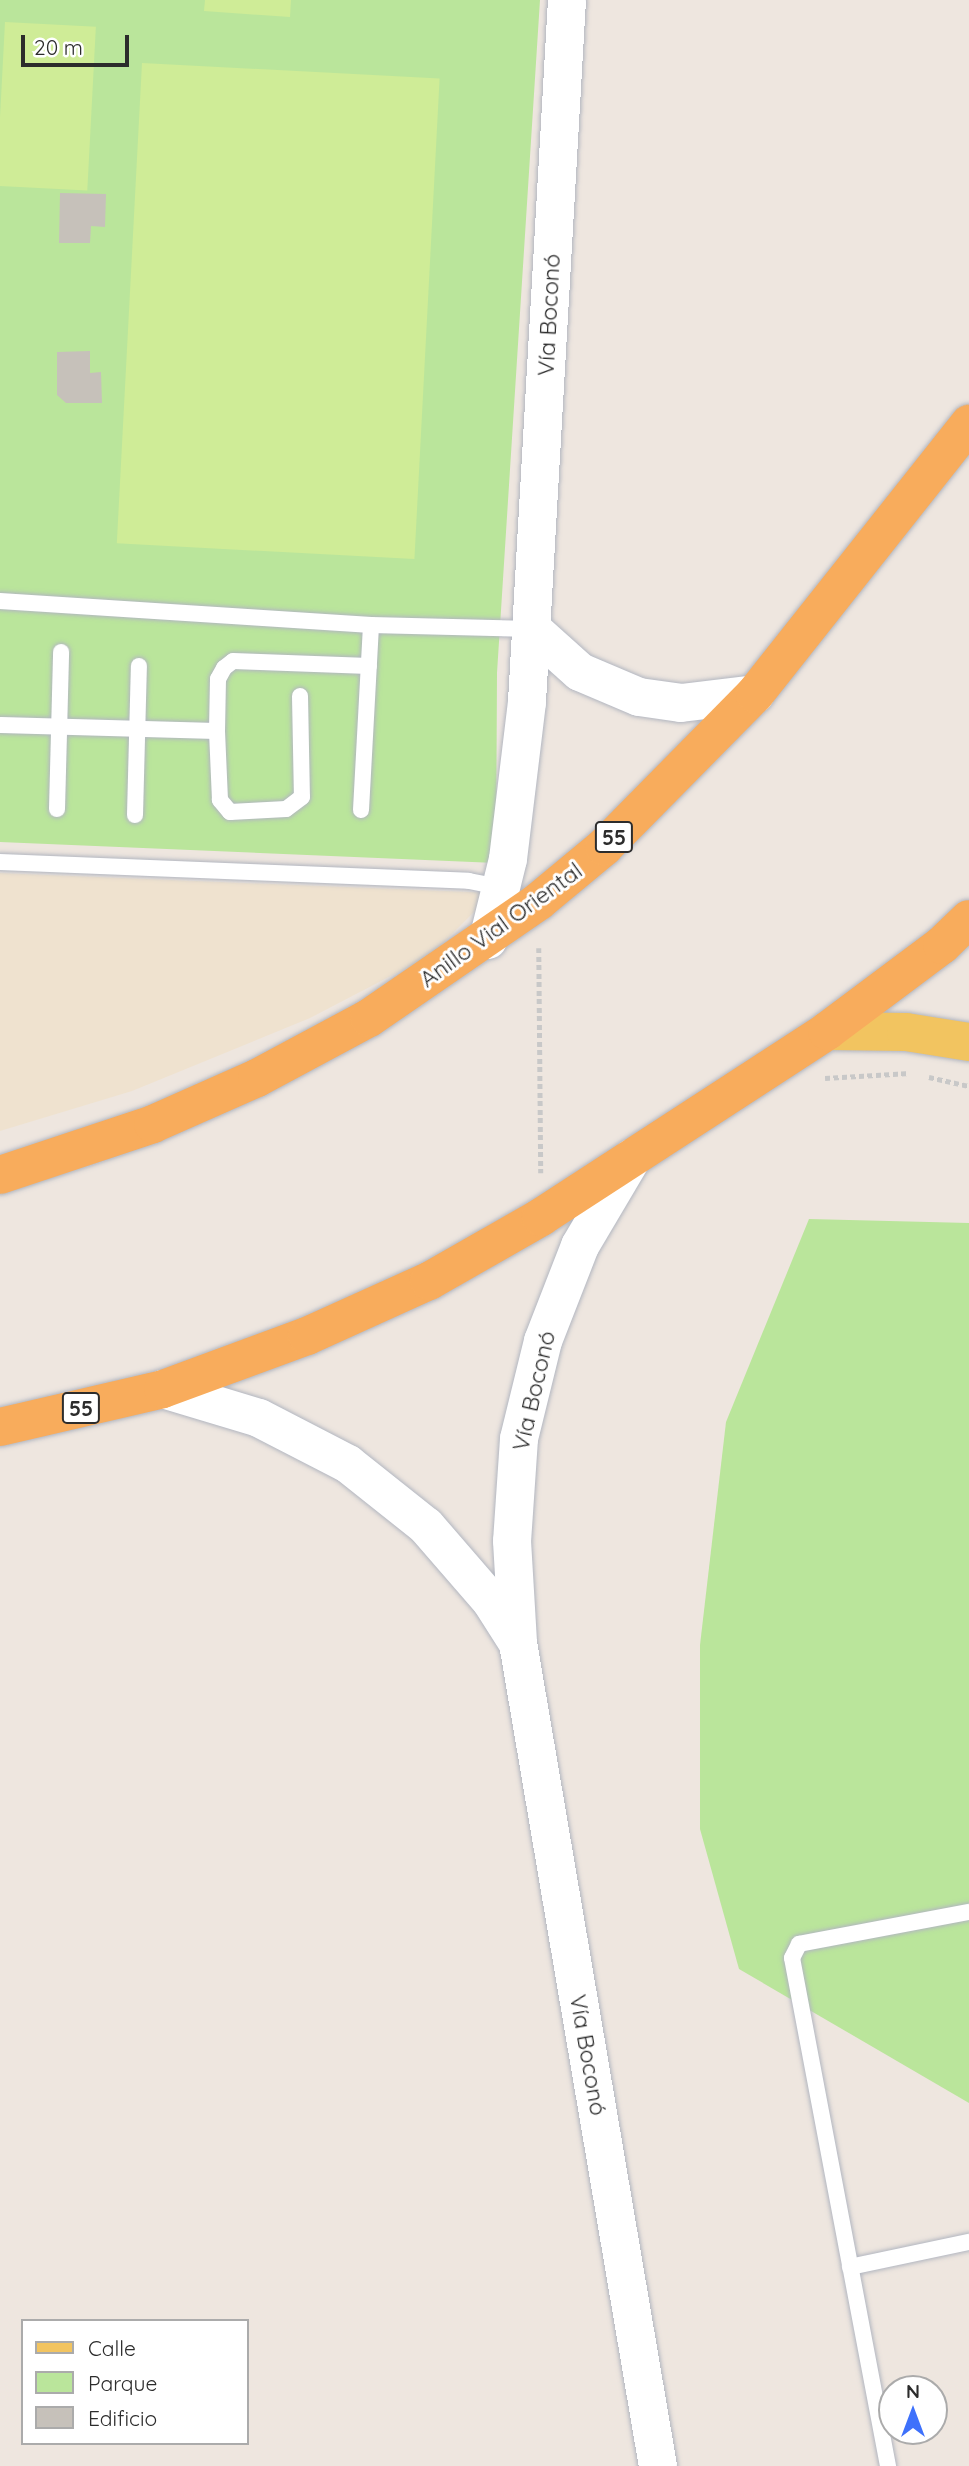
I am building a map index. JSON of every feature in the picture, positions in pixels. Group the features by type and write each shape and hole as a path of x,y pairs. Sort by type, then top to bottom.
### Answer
{"highway":[{"name":"Anillo Vial Oriental","path":"0,1175 153,1124 257,1078 369,1018 488,940 539,901 604,847 755,694 969,424"},
{"name":"55","path":"0,1426 163,1389 307,1336 429,1281 541,1217 827,1031 942,946 969,919"}],"main road":[{"name":"Vía Boconó","path":"488,940 503,888 521,764 532,629 567,0"},
{"path":"532,629 580,672 639,697 681,703 755,694"},
{"path":"827,1031 906,1032 969,1042"},
{"name":"Vía Boconó","path":"632,1158 580,1246 543,1341 525,1415 512,1541 518,1643 658,2466"},
{"name":"Vía Boconó","path":"163,1389 259,1418 358,1471 416,1517 460,1562 518,1643"}],"lane":[{"path":"0,601 371,625 532,629"},
{"path":"361,810 371,625"},
{"path":"57,808 61,652"},
{"path":"300,695 302,797 286,809 230,811 220,800 216,731 218,679 233,662 369,666"},
{"path":"135,814 139,666"},
{"path":"0,725 216,731"},
{"path":"0,862 469,881 503,888"},
{"path":"888,2466 792,1958 799,1944 969,1912"},
{"path":"850,2266 969,2242"}],"path":[{"path":"539,901 541,1217"},
{"path":"818,1079 910,1073 969,1086"}],"shaded area":[{"path":"0,873 493,893 431,955 310,1018 132,1091 0,1131"}],"green space":[{"path":"0,0 540,0 497,673 496,863 0,842"},
{"path":"205,0 291,0 290,17 204,11"},
{"path":"5,22 96,27 87,191 0,186"},
{"path":"142,63 440,79 414,559 117,543"},
{"path":"809,1219 969,1223 969,2103 739,1969 700,1829 700,1645 726,1422"}],"building":[{"path":"60,193 106,194 105,227 91,226 90,243 59,243"},
{"path":"90,351 90,373 101,372 102,403 66,403 57,395 57,352"}]}
